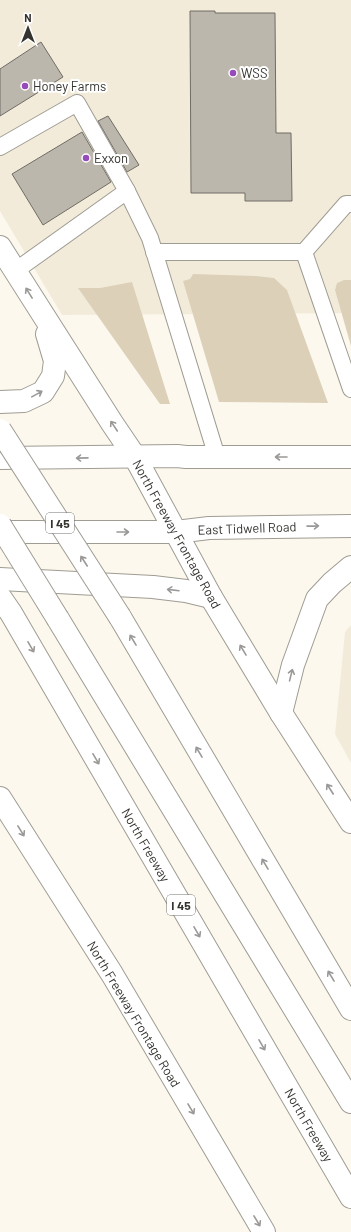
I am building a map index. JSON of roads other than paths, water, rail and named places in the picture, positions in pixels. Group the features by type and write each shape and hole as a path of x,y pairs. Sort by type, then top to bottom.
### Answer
{"main road":[{"name":"North Freeway Frontage Road","path":"0,247 135,457 211,597 281,713 351,822"},
{"path":"0,402 24,401 43,392 53,376 55,361 42,313"},
{"name":"I 45","path":"0,430 120,617 351,1009"},
{"path":"0,458 177,456 351,457"},
{"path":"0,525 351,1102"},
{"name":"East Tidwell Road","path":"0,532 176,532 209,528 351,526"},
{"path":"281,713 293,665 317,600 332,583 351,567"},
{"path":"0,579 153,587 186,591 211,597"},
{"name":"North Freeway","path":"6,605 351,1197"},
{"name":"North Freeway Frontage Road","path":"0,798 112,974 264,1232"}],"lane":[{"path":"0,147 76,103 127,192 150,238 217,457"},
{"path":"15,271 127,192"},
{"path":"154,252 304,252 346,204 351,204"},
{"path":"304,252 351,389"}],"place":[{"name":"WSS","path":"233,73"},
{"name":"Honey Farms","path":"25,86"},
{"name":"Exxon","path":"86,158"}]}
